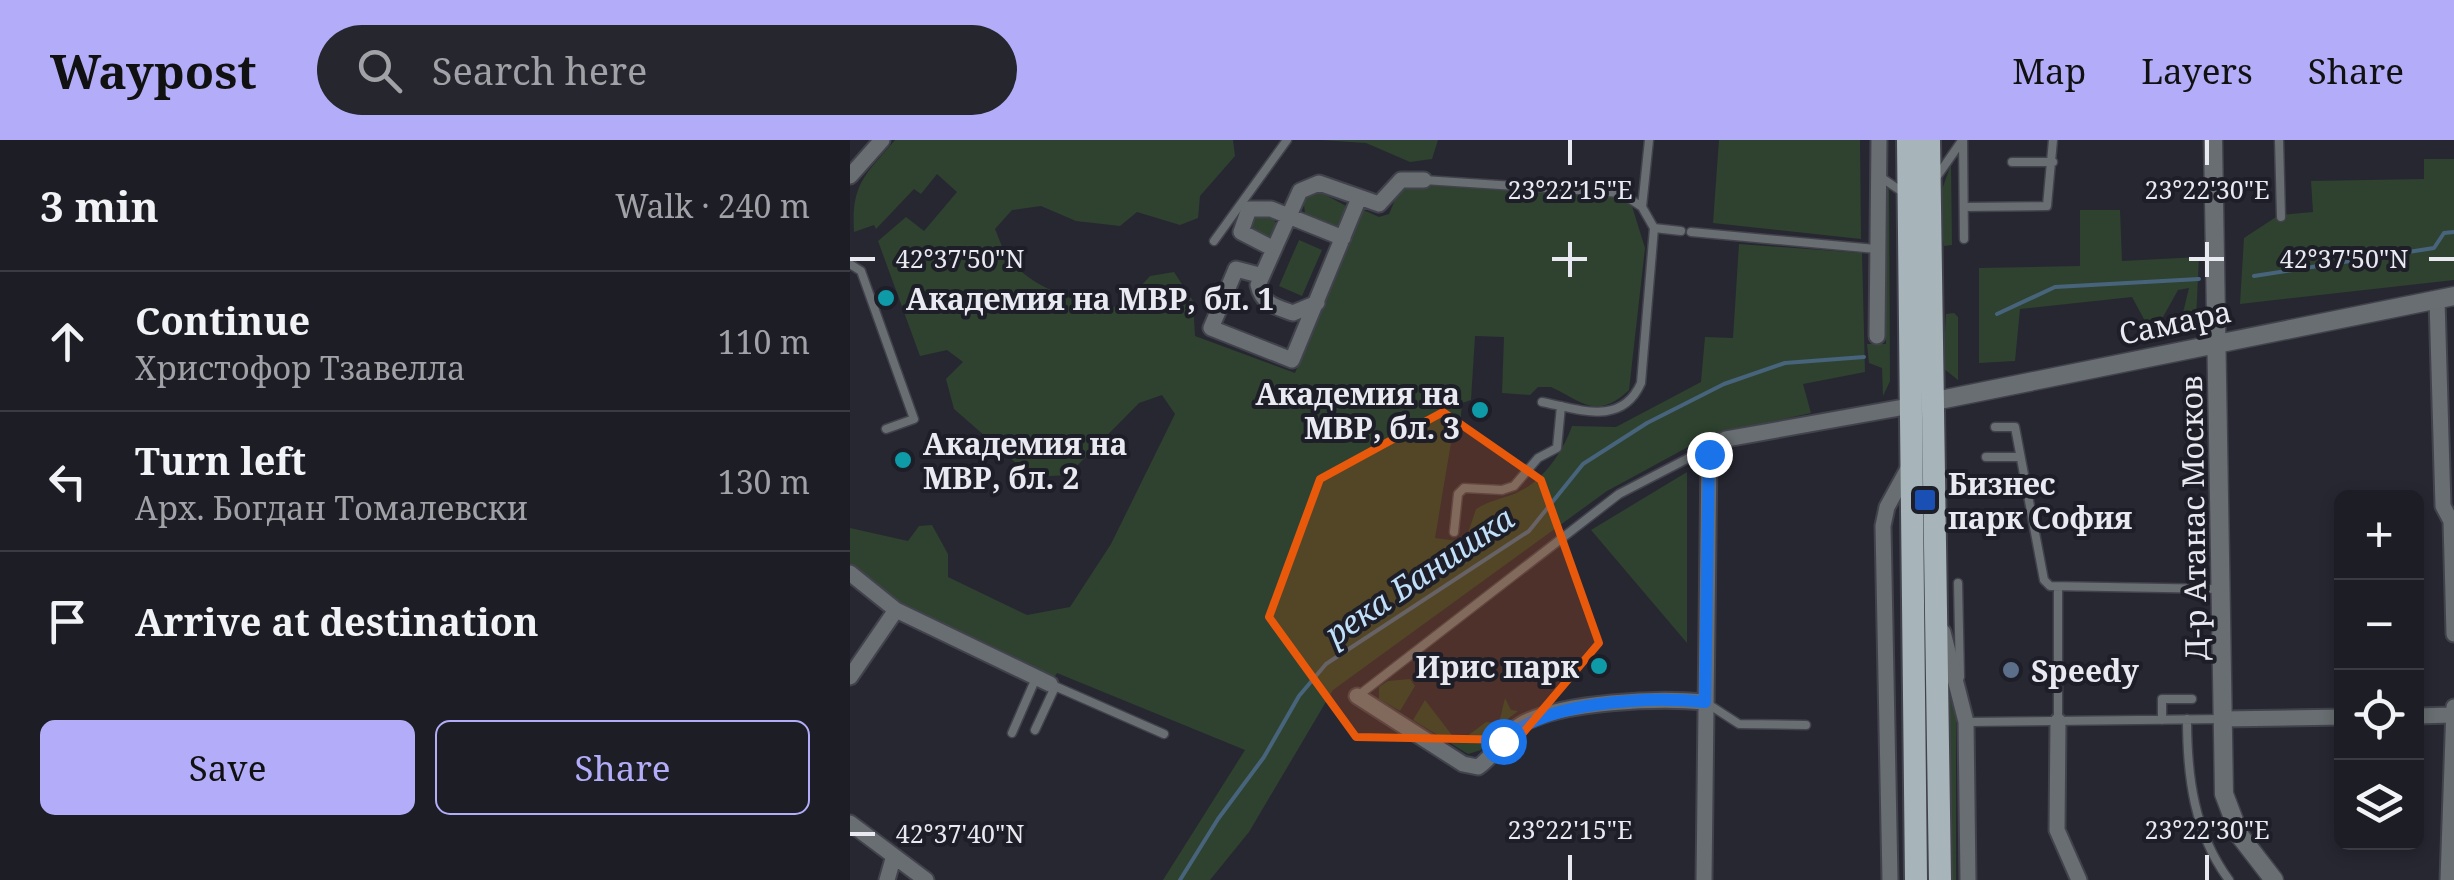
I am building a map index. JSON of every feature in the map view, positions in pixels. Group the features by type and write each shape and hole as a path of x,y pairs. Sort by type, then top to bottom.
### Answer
{"main road":[{"path":"1908,140 1919,197"},
{"path":"1928,140 1919,197 1921,404 1936,610 1940,880"},
{"path":"1916,880 1907,598 1910,466 1921,404"}],"street":[{"path":"850,176 882,140"},
{"path":"1876,336 1878,140"},
{"name":"Д-р Атанас Москов","path":"2213,140 2223,589 2222,719 2227,804 2253,858 2274,880"},
{"path":"1317,302 1293,313 1261,296 1259,275 1300,190 1309,184 1379,204 1402,180 1424,180"},
{"path":"1259,275 1240,268 1232,272 1212,323 1216,333 1292,360 1358,198"},
{"path":"1272,248 1245,237 1240,224 1256,206 1343,238"},
{"path":"2445,298 2443,506 2452,521 2454,634"},
{"name":"Самара","path":"1921,404 2445,298"},
{"path":"1704,880 1708,466 1714,445 1921,404"},
{"path":"1890,880 1883,578 1887,508 1910,466"},
{"path":"850,573 896,610 1047,683"},
{"path":"850,678 896,610"},
{"path":"1936,610 1960,686 1966,722 1968,880"},
{"path":"1357,696 1463,764 1478,767 1518,726 1538,717 1591,707 1705,702"},
{"path":"2424,715 2453,711 2448,880"},
{"path":"2222,719 2334,717"},
{"path":"2058,721 2056,830 2080,880"},
{"path":"850,823 926,880"},
{"path":"888,880 893,859"}],"lane":[{"path":"1214,241 1287,140"},
{"path":"1642,208 1649,140"},
{"path":"1879,176 1919,197 1962,140"},
{"path":"1962,140 1964,239"},
{"path":"1964,207 2047,206 2053,140"},
{"path":"2279,140 2282,217"},
{"path":"2012,162 2053,162"},
{"path":"1424,180 1622,193 1642,208 1654,228 1642,383 1633,402 1615,412 1542,402"},
{"path":"1654,228 1878,249"},
{"path":"850,264 861,271 914,419 886,429"},
{"path":"1454,532 1458,494 1464,488 1502,490 1514,486 1538,458 1557,448 1561,406"},
{"path":"1994,427 2015,427 2023,486 2044,580 2058,588 2223,589"},
{"path":"1357,696 1618,494 1714,445"},
{"path":"1986,457 2018,457"},
{"path":"1987,486 2023,486"},
{"path":"1936,610 1958,583 1960,686"},
{"path":"2058,588 2058,721"},
{"path":"2058,657 2073,656"},
{"path":"1036,730 1047,683"},
{"path":"1012,732 1047,683"},
{"path":"1047,683 1164,734"},
{"path":"2162,720 2162,700 2192,699"},
{"path":"1705,702 1740,724 1806,725"},
{"path":"2187,719 2188,767 2196,812 2230,880"},
{"path":"1966,722 2222,719"}],"highlighted area":[{"path":"1443,412 1541,480 1599,643 1517,740 1356,737 1269,617 1320,479"}],"green space":[{"path":"895,140 1233,140 1235,156 1200,196 1198,218 1180,225 1137,212 1120,226 1076,221 1041,206 1012,210 995,229 1008,258 1031,279 1060,294 1091,303 1122,307 1150,276 1174,272 1193,301 1195,336 1295,373 1361,209 1379,217 1389,214 1400,188 1413,183 1620,197 1631,203 1645,248 1629,390 1607,405 1598,406 1551,387 1538,387 1530,395 1502,393 1504,337 1475,336 1471,400 1462,403 1459,439 1451,443 1435,538 1465,542 1476,509 1534,482 1557,456 1572,426 1616,427 1701,382 1705,337 1733,338 1739,244 1862,253 1865,372 1803,384 1811,413 1710,435 1607,491 1333,690 1249,832 1210,880 1163,880 1245,750 1057,673 1052,681 899,607 850,567 850,528 908,541 919,526 932,525 948,554 948,577 1027,615 1070,607 1111,544 1175,414 1162,395 1139,403 1068,475 1032,477 954,409 946,379 963,362 947,350 920,356 878,241 906,217 924,231 957,192 937,174 921,194 914,189 876,229 874,225 854,232 855,202 862,181"},
{"path":"1320,140 1438,140 1432,159 1410,162 1366,143"},
{"path":"1719,140 1860,140 1861,239 1713,223"},
{"path":"2424,159 2454,159 2454,280 2240,304 2244,238 2279,215 2313,212 2311,181 2424,179"},
{"path":"1951,164 1952,245 1944,246 1938,201"},
{"path":"1889,189 1890,381 1883,396 1882,368 1869,363 1867,344 1886,344 1885,191"},
{"path":"1316,190 1348,207 1337,226 1305,213 1303,198"},
{"path":"2080,210 2120,210 2122,261 2199,257 2196,319 2190,326 2148,334 2145,331 2181,321 2189,288 2178,290 2163,317 2145,321 2132,297 2020,309 2015,361 1979,363 1979,268 2080,266"},
{"path":"1264,214 1273,217 1273,235 1264,238 1255,235 1252,226 1255,217"},
{"path":"1299,240 1322,250 1302,296 1279,286"},
{"path":"1946,314 1958,317 1958,380 1943,368"},
{"path":"1687,472 1687,643 1591,530"},
{"path":"1410,679 1415,686 1400,711 1379,699 1379,687 1388,681"},
{"path":"1950,682 1956,712 1956,880 1950,880 1945,683"},
{"path":"1505,698 1511,710 1518,711 1492,731 1481,750 1468,754 1413,720 1425,700 1458,743 1486,722 1499,723"}],"waterway":[{"name":"река Банишка","path":"2254,276 2434,248 2444,233 2454,232"},
{"name":"река Банишка","path":"1997,314 2055,287 2199,279"},
{"name":"река Банишка","path":"1180,880 1218,819 1264,757 1299,696 1326,664 1529,531 1583,464 1647,423 1724,384 1785,363 1864,357"}],"place":[{"name":"Академия на МВР, бл. 1","path":"886,298"},
{"name":"Академия на МВР, бл. 3","path":"1480,410"},
{"name":"Академия на МВР, бл. 2","path":"903,460"},
{"name":"Бизнес парк София","path":"1925,500"},
{"name":"Ирис парк","path":"1599,666"},
{"name":"Speedy","path":"2011,670"}],"route":[{"path":"1503,741 1518,726 1538,717 1591,707 1705,702 1709,454"}]}
